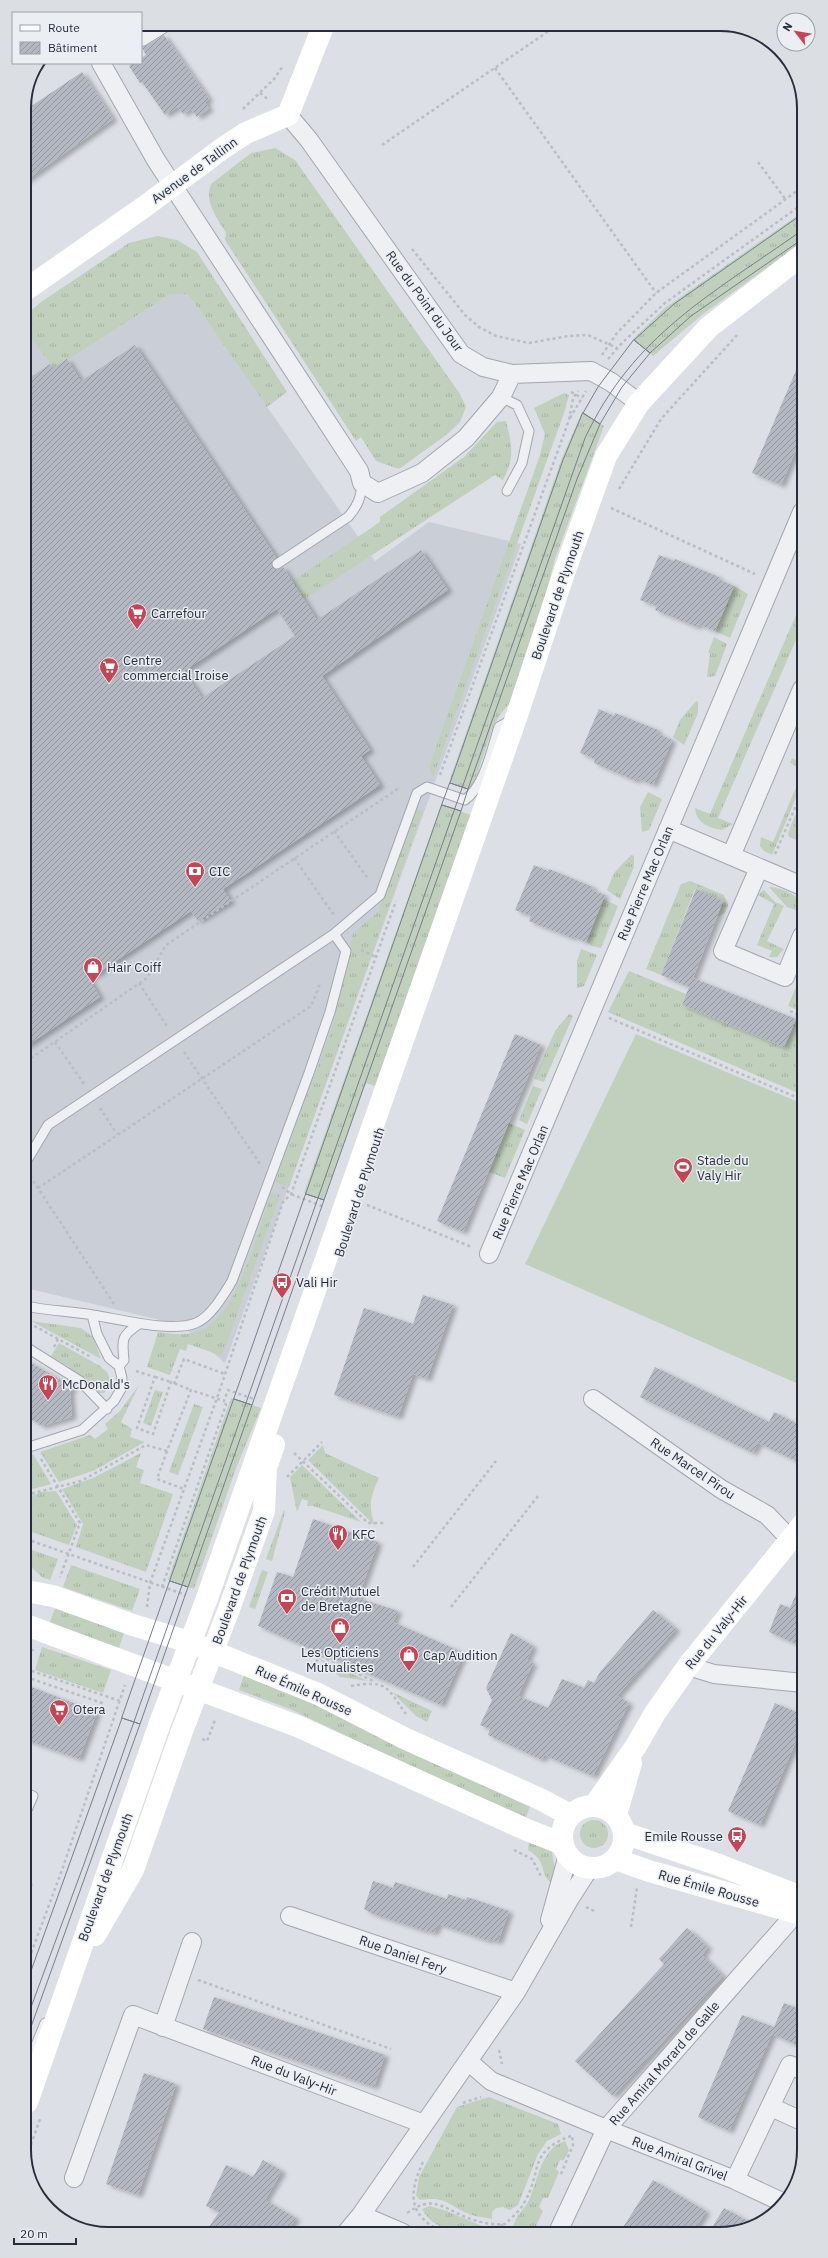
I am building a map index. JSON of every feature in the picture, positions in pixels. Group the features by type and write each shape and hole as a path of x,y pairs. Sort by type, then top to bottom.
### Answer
{"main road":[{"path":"288,115 321,31"},
{"name":"Avenue de Tallinn","path":"31,286 246,133 288,115"},
{"name":"Boulevard de Plymouth","path":"68,1983 133,1870 264,1511 266,1468 416,1001 516,718 564,573 606,456 638,403 709,327 797,259"},
{"name":"Boulevard de Plymouth","path":"31,2090 189,1642 206,1601 272,1406 347,1215"},
{"name":"Rue du Valy-Hir","path":"594,1806 636,1746 655,1713 688,1666 797,1532"},
{"name":"Rue Émile Rousse","path":"31,1592 53,1596 189,1642 318,1694 406,1739 540,1799 570,1816"},
{"path":"33,1629 297,1726 528,1830 566,1849 578,1863 590,1867 603,1866 615,1859 622,1847 620,1824 606,1808 594,1806 581,1808 570,1816 563,1829 566,1849"},
{"name":"Rue du Valy-Hir","path":"620,1824 636,1746"},
{"name":"Rue Émile Rousse","path":"620,1824 704,1860 797,1906"},
{"name":"Rue Émile Rousse","path":"615,1859 649,1871 797,1907"}],"street":[{"path":"142,36 151,31"},
{"path":"102,64 173,186 359,471 362,483 378,493 422,473 466,438 501,397 512,374"},
{"name":"Rue du Point du Jour","path":"288,115 309,140 374,229 461,354 483,367 512,374 594,373"},
{"path":"594,373 638,403"},
{"name":"Rue Pierre Mac Orlan","path":"489,1254 772,581 797,537"},
{"path":"731,856 797,701"},
{"path":"668,829 797,884"},
{"path":"763,870 723,951 785,977 797,948"},
{"name":"Rue Marcel Pirou","path":"593,1399 721,1488 797,1532"},
{"path":"688,1666 714,1674 797,1682"},
{"path":"547,1936 566,1849"},
{"path":"351,2227 361,2215 516,1992 547,1936 590,1867"},
{"name":"Rue Amiral Morard de Galle","path":"560,2227 606,2129 797,1913"},
{"name":"Rue Daniel Fery","path":"290,1916 516,1992"},
{"path":"163,2026 192,1942"},
{"name":"Rue du Valy-Hir","path":"74,2178 133,2015 424,2124"},
{"name":"Rue Amiral Grivel","path":"468,2061 491,2081 606,2129 735,2180 778,2200"},
{"path":"735,2180 790,2065 797,2068"},
{"path":"771,2107 797,2119"},
{"path":"361,2215 391,2227"}],"lane":[{"path":"501,397 517,405 529,431 522,463 507,491"},
{"path":"277,564 348,517 357,507 362,495 362,483"},
{"path":"31,1154 48,1125 334,934 380,896 417,793 427,787 465,800 473,794 478,785 499,727 516,718"},
{"path":"31,1307 92,1315 139,1324 181,1325 197,1323 216,1306 232,1281 330,1012 346,951 334,934"},
{"path":"31,1447 82,1430 107,1409 121,1389 122,1378 119,1366 109,1358 92,1315"},
{"path":"119,1366 124,1360 122,1342 126,1333 139,1324"},
{"path":"31,1350 80,1381 107,1409"},
{"path":"31,2056 39,2034 68,1983"}],"path":[{"path":"382,145 548,31"},
{"path":"260,93 274,79 285,63"},
{"path":"495,68 656,293"},
{"path":"758,162 786,200"},
{"path":"569,420 609,344 656,293 797,191"},
{"path":"435,790 569,420 574,398 616,348 665,303 797,208"},
{"path":"410,246 465,315 479,327 496,336 529,343 568,336 588,335 616,348"},
{"path":"616,495 661,419 739,333"},
{"path":"610,508 613,501"},
{"path":"616,510 772,581"},
{"path":"31,1058 147,978 166,945 399,788"},
{"path":"763,870 797,802"},
{"path":"334,831 380,896"},
{"path":"294,858 342,928"},
{"path":"144,1628 150,1583 217,1398 283,1202 291,1194 396,899"},
{"path":"38,1188 311,1006 326,972 339,978"},
{"path":"139,983 175,1040 270,1179"},
{"path":"592,1010 797,1098"},
{"path":"790,1011 797,1014"},
{"path":"31,1178 118,1309 132,1312 139,1324"},
{"path":"291,1194 347,1215 368,1205 489,1254"},
{"path":"155,1377 173,1383 184,1359 225,1374"},
{"path":"184,1489 157,1479 191,1390 224,1401"},
{"path":"162,1587 226,1405 224,1401 228,1390 272,1406"},
{"path":"31,1494 81,1481 146,1445 167,1452"},
{"path":"31,1449 80,1523 53,1596"},
{"path":"293,1452 368,1523 384,1523"},
{"path":"412,1568 496,1461"},
{"path":"451,1607 538,1496"},
{"path":"31,1541 150,1583"},
{"path":"31,1640 33,1629"},
{"path":"326,1676 311,1651 388,1688 408,1717"},
{"path":"31,1953 120,1702 131,1665"},
{"path":"31,1670 120,1702"},
{"path":"31,1679 105,1704"},
{"path":"347,1687 375,1682"},
{"path":"197,1737 208,1741 214,1719"},
{"path":"631,1927 637,1883"},
{"path":"181,1974 391,2049"},
{"path":"461,2104 483,2097"},
{"path":"569,2129 572,2136"},
{"path":"426,2157 413,2185 413,2196 416,2207 426,2223 434,2227"}],"shaded area":[{"path":"188,294 375,561 429,522 521,544 225,1363 181,1325 31,1289 31,338 54,369 169,295"}],"green space":[{"path":"275,148 295,160 460,394 466,407 460,422 446,435 399,469 376,461 361,437 356,441 225,240 226,233 212,210 209,197 211,184 251,153"},
{"path":"797,216 797,246 703,314 653,356 633,339 665,308"},
{"path":"157,236 177,240 197,252 287,392 267,407 188,294 169,295 54,369 31,338 31,310 129,243"},
{"path":"564,393 569,395 564,413 433,777 429,767 540,455 545,434 534,408"},
{"path":"582,412 604,426 555,559 538,623 512,700 499,716 492,730 472,790 449,782 562,458"},
{"path":"506,421 511,444 511,458 503,480 495,475 303,600 290,583 380,522 380,517 464,457 497,422"},
{"path":"734,586 748,594 730,638 715,631"},
{"path":"797,613 797,637 718,818 733,824 722,830 712,828 701,821 695,808 710,814"},
{"path":"714,637 727,644 715,676 707,677 710,653 708,653"},
{"path":"696,701 698,702 698,713 684,745 673,737 680,720"},
{"path":"792,758 797,760 797,766 790,763"},
{"path":"797,785 797,795 772,855 764,851 760,846 761,837 773,842"},
{"path":"648,792 662,799 649,830 642,832 640,807"},
{"path":"441,805 471,815 375,1086 366,1083 324,1200 304,1193"},
{"path":"415,808 423,811 289,1187 275,1182 332,1029 353,933 378,912"},
{"path":"795,815 797,816 797,840 789,837 788,833"},
{"path":"631,855 634,856 634,867 620,899 607,890 614,873"},
{"path":"690,881 724,895 728,905 725,913 717,917 723,901 695,889 661,975 646,969 681,884"},
{"path":"769,887 782,890 797,898 797,911 787,907"},
{"path":"764,890 775,902 784,906 767,941 784,949 777,957 769,957 772,951 757,945 774,904 758,895"},
{"path":"603,899 618,906 601,948 592,946 586,942"},
{"path":"581,949 597,955 584,986 577,988 577,961"},
{"path":"629,971 686,994 682,1005 784,1047 796,1019 797,1092 608,1012"},
{"path":"797,984 797,1010 788,1006"},
{"path":"569,1014 573,1016 544,1082 534,1079 555,1031"},
{"name":"Stade du Valy Hir","path":"636,1034 797,1101 797,1383 525,1264"},
{"path":"533,1086 542,1089 527,1124 519,1120"},
{"path":"509,1123 525,1130 505,1178 489,1172"},
{"path":"272,1192 280,1195 222,1356 188,1344 186,1351 180,1349 170,1375 147,1367 158,1332 188,1334 200,1331 206,1328 218,1317 229,1303 247,1266"},
{"path":"31,1321 81,1328 93,1337 101,1359"},
{"path":"59,1343 100,1366 107,1372 112,1383 104,1393 99,1393 69,1367 51,1356"},
{"path":"139,1385 121,1422 132,1429 130,1437 145,1442 93,1471 59,1482 40,1452 90,1435 95,1439 108,1429 105,1424 120,1411"},
{"path":"155,1390 163,1392 151,1426 143,1423"},
{"path":"231,1398 261,1408 236,1468 194,1589 168,1580"},
{"path":"194,1404 203,1407 178,1475 169,1472"},
{"path":"323,1445 325,1453 379,1478 371,1502 371,1512 375,1526 308,1460"},
{"path":"141,1453 136,1467 144,1470 140,1483 173,1494 146,1572 76,1547 83,1524 62,1489 93,1478"},
{"path":"33,1454 51,1484 31,1490 31,1455"},
{"path":"302,1465 361,1522 313,1506 307,1506 308,1501 302,1499 297,1512 290,1477"},
{"path":"56,1491 77,1525 69,1545 31,1532 31,1496 41,1492"},
{"path":"284,1510 285,1512 272,1561 266,1559"},
{"path":"31,1550 58,1559 50,1580 42,1577 31,1567"},
{"path":"71,1565 140,1589 132,1611 63,1587"},
{"path":"262,1570 268,1572 255,1609 249,1607"},
{"path":"56,1606 125,1630 119,1648 49,1624"},
{"path":"42,1647 111,1670 103,1693 35,1670"},
{"path":"318,1658 368,1681 340,1677"},
{"path":"244,1675 263,1681 531,1804 526,1817 428,1775 290,1709 239,1690"},
{"path":"392,1692 432,1711 427,1722 416,1716"},
{"path":"594,1820 604,1824 608,1834 604,1844 594,1848 584,1844 580,1834 584,1824"},
{"path":"529,1840 545,1846 552,1852 555,1872 551,1883 545,1875 541,1863 534,1854 528,1850"},
{"path":"489,2097 558,2124 561,2134 547,2141 538,2154 518,2205 510,2210 503,2207 496,2208 492,2212 492,2219 470,2214 441,2200 420,2200 416,2196 419,2177 457,2107"},
{"path":"565,2141 569,2150 564,2160 560,2160 556,2169 559,2172 548,2198 543,2198 539,2207 543,2211 535,2227 513,2227 516,2219 529,2200 539,2170 545,2159 553,2148"},
{"path":"430,2206 447,2211 484,2227 443,2227 428,2218 422,2209"}],"building":[{"path":"164,35 209,99 205,102 209,109 197,117 191,109 183,114 178,107 165,115 142,82 140,83 129,66 132,64 142,64 142,57 146,55 142,48"},
{"path":"82,72 113,119 31,177 31,106"},
{"name":"Centre commercial Iroise","path":"135,345 276,557 272,562 272,568 277,570 283,567 317,620 421,550 448,590 322,676 370,750 361,756 380,785 223,889 231,901 198,921 191,911 89,979 100,997 31,1043 31,377 50,364 53,368 67,359 81,381","holes":["277,609 295,636 202,698 184,671"]},
{"path":"797,368 797,448 781,485 752,473"},
{"path":"659,555 674,561 675,559 719,577 718,579 734,586 715,631 698,624 697,627 655,610 657,606 640,600"},
{"path":"599,709 614,716 615,713 658,730 657,733 672,740 653,785 637,778 636,781 594,763 595,759 580,753"},
{"path":"534,865 548,871 549,869 593,887 592,890 605,895 586,942 529,921 531,916 515,910"},
{"path":"696,889 723,901 693,978 796,1019 784,1047 682,1005 689,987 661,975"},
{"path":"515,1034 541,1045 463,1232 437,1221"},
{"path":"423,1295 453,1305 427,1379 413,1374 398,1417 334,1395 364,1308 413,1324"},
{"name":"McDonald's","path":"31,1363 73,1387 70,1392 72,1417 42,1426 31,1419"},
{"path":"655,1367 769,1422 774,1412 797,1424 797,1461 758,1443 753,1453 640,1397"},
{"path":"313,1519 378,1542 358,1598 398,1611 393,1622 464,1653 441,1705 258,1626 277,1572 293,1577"},
{"path":"797,1592 797,1644 769,1632 780,1604 790,1608"},
{"path":"653,1610 676,1629 617,1696 629,1703 593,1776 544,1755 542,1760 488,1735 490,1729 480,1725 492,1700 486,1688 511,1633 533,1646 527,1660 533,1663 518,1696 548,1708 562,1679 584,1688 588,1680 594,1683 600,1672"},
{"name":"Otera","path":"31,1687 97,1712 79,1759 31,1742"},
{"path":"775,1703 797,1712 797,1739 760,1825 728,1811"},
{"path":"373,1881 393,1888 395,1882 447,1899 448,1894 466,1900 467,1897 509,1911 498,1942 489,1939 489,1941 438,1924 434,1933 373,1914 364,1909"},
{"path":"687,1928 708,1947 702,1955 723,1976 613,2096 575,2061 664,1964 659,1959"},
{"path":"214,1997 385,2055 374,2087 203,2029"},
{"path":"784,2003 797,2008 797,2045 772,2034 729,2131 698,2117 742,2015 774,2027"},
{"path":"144,2073 176,2084 138,2195 106,2184"},
{"path":"263,2160 282,2171 265,2200 296,2218 290,2227 209,2227 219,2212 206,2206 226,2165 253,2177"},
{"path":"653,2180 706,2211 696,2227 623,2227"},
{"path":"724,2208 748,2221 730,2226 712,2227"}],"tram line":[{"path":"797,218 674,304 634,340 650,353 691,316 797,243"},
{"path":"31,2007 84,1864 585,438 605,402 627,371 651,344 706,297 797,234"},
{"path":"634,340 650,353 622,387 600,424 583,413 598,387 634,340"},
{"path":"583,413 600,424 577,479 468,789 450,783 563,460 583,413"},
{"path":"450,783 468,789 461,811 442,805 450,783"},
{"path":"442,805 461,811 324,1200 306,1194 442,805"},
{"path":"306,1194 324,1200 252,1405 234,1399 306,1194"},
{"path":"234,1399 252,1405 188,1587 170,1581 234,1399"},
{"path":"170,1581 188,1587 140,1724 122,1718 170,1581"},
{"path":"31,1971 122,1718 140,1724 31,2027"}],"place":[{"name":"Carrefour","path":"137,630"},
{"name":"Centre commercial Iroise","path":"109,684"},
{"name":"CIC","path":"195,888"},
{"name":"Hair Coiff","path":"93,984"},
{"name":"Stade du Valy Hir","path":"683,1184"},
{"name":"Vali Hir","path":"282,1299"},
{"name":"McDonald's","path":"48,1401"},
{"name":"KFC","path":"338,1551"},
{"name":"Crédit Mutuel de Bretagne","path":"287,1615"},
{"name":"Les Opticiens Mutualistes","path":"340,1644"},
{"name":"Cap Audition","path":"409,1672"},
{"name":"Otera","path":"59,1726"},
{"name":"Emile Rousse","path":"737,1853"}]}
